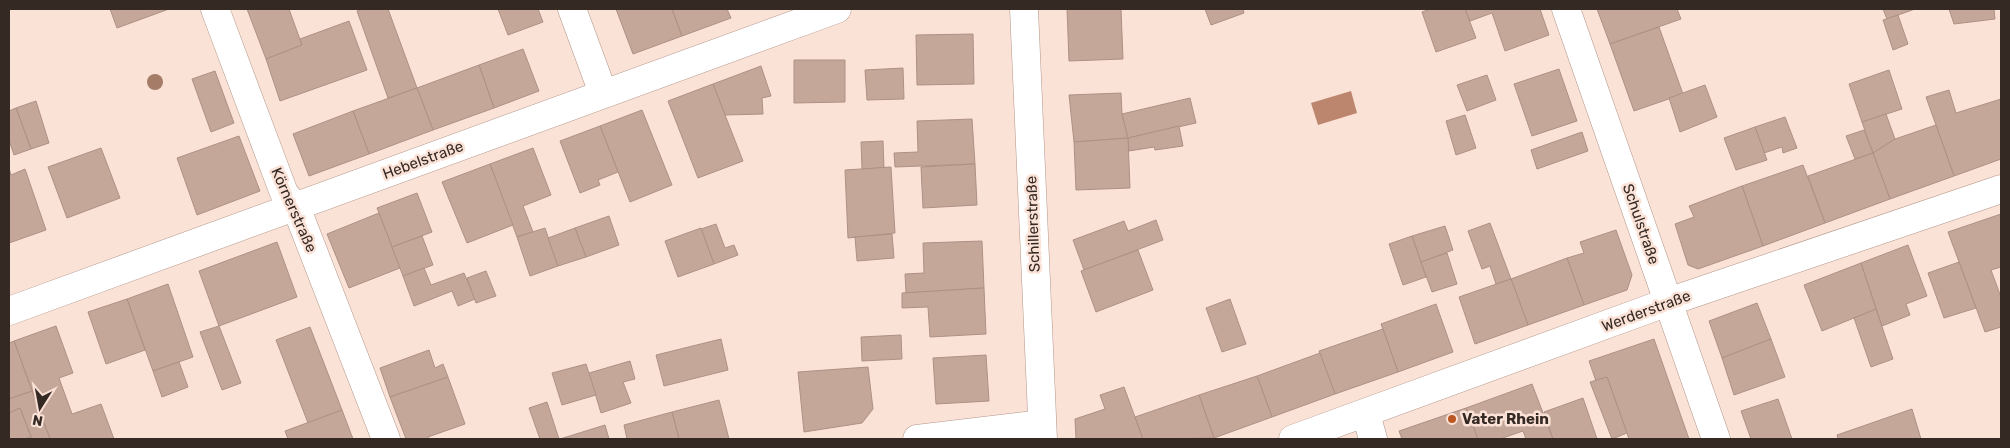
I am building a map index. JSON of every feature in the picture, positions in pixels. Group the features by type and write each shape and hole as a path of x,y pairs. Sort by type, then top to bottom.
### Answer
{"street":[{"name":"Körnerstraße","path":"215,9 284,193 296,207 386,439"},
{"path":"572,9 603,93"},
{"name":"Hebelstraße","path":"9,310 837,9"},
{"name":"Schillerstraße","path":"1024,9 1043,431"},
{"name":"Schulstraße","path":"1566,9 1716,439"},
{"name":"Werderstraße","path":"1293,439 1369,426 1668,302 2001,189"},
{"path":"917,439 1043,431"}],"shaded area":[{"path":"1351,91 1357,113 1318,125 1311,103"}],"building":[{"path":"110,9 169,9 117,28"},
{"path":"247,9 289,9 302,45 266,59"},
{"path":"363,9 388,9 417,88 388,98 357,11"},
{"path":"498,9 538,9 543,22 508,35"},
{"path":"616,9 672,9 682,36 633,54"},
{"path":"672,9 727,9 731,18 682,36"},
{"path":"1067,9 1121,9 1123,59 1069,61"},
{"path":"1205,9 1243,9 1244,13 1211,25"},
{"path":"1430,9 1465,9 1476,38 1436,52 1422,12"},
{"path":"1465,9 1540,9 1549,35 1505,51 1492,13 1470,21"},
{"path":"1597,9 1677,9 1681,19 1610,44"},
{"path":"1883,9 1915,9 1887,19"},
{"path":"1949,9 1994,9 1995,19 1954,24"},
{"path":"1898,15 1908,44 1893,50 1883,20"},
{"path":"349,21 367,70 280,101 266,59 302,45 300,39"},
{"path":"1659,27 1683,94 1634,111 1610,44"},
{"path":"973,34 974,84 917,85 916,35"},
{"path":"523,49 539,91 494,108 479,65"},
{"path":"794,60 845,60 845,102 794,103"},
{"path":"479,65 494,108 433,130 417,88"},
{"path":"761,66 771,96 762,98 763,114 725,115 713,84"},
{"path":"903,68 904,99 867,100 865,70"},
{"path":"1559,69 1577,121 1532,136 1514,84"},
{"path":"1889,70 1902,109 1862,122 1849,84"},
{"path":"215,71 234,123 211,132 192,79"},
{"path":"1487,75 1496,100 1467,111 1457,85"},
{"path":"713,84 743,161 698,178 668,101"},
{"path":"1705,85 1717,117 1680,132 1669,98"},
{"path":"417,88 433,130 369,154 353,111"},
{"path":"1949,90 1956,113 2001,99 2001,159 1954,176 1926,97"},
{"path":"1121,93 1122,114 1128,138 1074,142 1069,95"},
{"path":"1190,98 1196,123 1128,138 1122,114"},
{"path":"36,101 49,143 31,149 16,108"},
{"path":"16,108 31,149 14,155 9,140 9,111"},
{"path":"642,110 672,185 630,202 600,126"},
{"path":"353,111 369,154 309,176 293,134"},
{"path":"1886,114 1895,139 1873,153 1862,122"},
{"path":"1465,115 1476,148 1456,155 1446,121"},
{"path":"1785,117 1797,148 1783,153 1782,147 1764,153 1755,127"},
{"path":"972,119 975,164 895,167 894,153 918,152 917,121"},
{"path":"1936,125 1954,176 1890,199 1873,153 1895,139"},
{"path":"600,126 618,172 598,180 600,185 580,193 560,141"},
{"path":"1179,126 1183,146 1155,150 1154,147 1129,151 1128,138"},
{"path":"1755,127 1767,160 1736,170 1724,138"},
{"path":"1864,130 1873,153 1855,159 1846,136"},
{"path":"1582,132 1588,151 1537,169 1531,150"},
{"path":"239,136 260,191 197,215 177,158"},
{"path":"1128,138 1130,188 1076,190 1074,142"},
{"path":"883,141 884,168 862,169 861,142"},
{"path":"101,148 120,198 67,218 48,167"},
{"path":"533,148 551,195 523,206 533,232 517,237 490,164"},
{"path":"1873,153 1890,199 1825,223 1808,176"},
{"path":"490,164 513,225 467,243 442,182"},
{"path":"975,164 977,205 923,208 921,167"},
{"path":"1803,165 1825,223 1763,246 1742,186"},
{"path":"891,167 895,233 848,238 845,170"},
{"path":"9,168 11,175 25,169 46,230 9,243"},
{"path":"1742,186 1763,246 1698,269 1688,265 1675,224 1694,217 1689,206"},
{"path":"417,193 432,232 392,247 377,208"},
{"path":"379,213 400,268 349,288 327,234"},
{"path":"2001,214 2001,267 1991,270 2001,297 2001,327 1985,332 1948,232"},
{"path":"609,216 619,245 586,257 575,228"},
{"path":"1156,220 1163,240 1084,270 1073,240 1124,221 1128,231"},
{"path":"1490,223 1511,279 1496,284 1490,266 1482,269 1468,231"},
{"path":"716,224 725,248 734,245 738,255 714,264 701,229"},
{"path":"1445,226 1453,250 1421,262 1412,236"},
{"path":"545,228 558,266 530,276 517,237"},
{"path":"575,228 586,257 558,266 548,238"},
{"path":"701,228 714,264 678,277 665,241"},
{"path":"1616,230 1632,275 1627,290 1584,305 1567,258 1584,253 1580,242"},
{"path":"892,234 894,258 857,261 855,237"},
{"path":"422,236 433,265 403,276 392,247"},
{"path":"1412,236 1426,277 1403,285 1389,244"},
{"path":"982,241 984,288 906,293 905,274 924,273 923,243"},
{"path":"277,242 297,297 219,326 199,271"},
{"path":"1908,245 1927,296 1906,304 1910,315 1882,326 1861,263"},
{"path":"1138,250 1153,290 1096,312 1081,271"},
{"path":"1447,253 1457,284 1432,292 1421,262"},
{"path":"1567,258 1584,305 1528,325 1511,279"},
{"path":"1959,262 1976,308 1944,318 1928,273"},
{"path":"1861,263 1876,309 1822,331 1804,285"},
{"path":"424,268 431,285 464,273 475,299 458,306 452,291 414,306 403,276"},
{"path":"486,271 496,296 476,303 467,278"},
{"path":"1511,279 1528,325 1475,344 1459,297"},
{"path":"168,284 193,357 153,371 127,299"},
{"path":"984,288 986,334 930,337 928,307 902,308 902,293"},
{"path":"127,299 145,350 106,364 88,312"},
{"path":"1230,299 1246,344 1222,352 1206,308"},
{"path":"1757,303 1771,339 1722,358 1709,321"},
{"path":"1436,304 1453,352 1398,372 1381,324"},
{"path":"1876,309 1893,359 1871,367 1854,318"},
{"path":"56,326 73,373 59,378 72,414 101,404 114,439 50,439 14,341"},
{"path":"219,326 241,383 222,390 200,332"},
{"path":"310,327 342,410 308,423 276,340"},
{"path":"1383,329 1398,372 1335,394 1319,351"},
{"path":"901,335 902,359 862,361 861,337"},
{"path":"721,339 728,370 664,386 656,355"},
{"path":"1654,339 1689,439 1629,439 1607,377 1596,381 1589,361"},
{"path":"1771,339 1785,377 1734,395 1722,358"},
{"path":"14,341 32,391 9,399 9,343"},
{"path":"429,350 435,368 443,364 448,377 390,397 380,368"},
{"path":"1320,353 1335,394 1272,417 1257,376"},
{"path":"986,355 989,401 936,404 933,358"},
{"path":"630,361 635,379 623,382 631,403 601,413 589,373"},
{"path":"179,362 188,387 162,397 153,371"},
{"path":"586,364 596,395 562,405 552,373"},
{"path":"868,367 873,409 862,423 804,432 798,372"},
{"path":"1257,376 1272,417 1214,438 1199,395"},
{"path":"448,377 465,424 428,437 429,439 406,439 390,397"},
{"path":"1607,377 1627,433 1612,439 1590,382"},
{"path":"1532,384 1553,439 1526,439 1523,431 1500,439 1478,439 1466,408"},
{"path":"1124,387 1143,439 1076,439 1075,419 1105,409 1100,395"},
{"path":"32,391 50,439 32,439 20,408 9,413 9,399"},
{"path":"1199,395 1214,438 1143,439 1135,417"},
{"path":"1583,398 1597,439 1553,439 1544,412"},
{"path":"1778,399 1792,439 1751,439 1741,411"},
{"path":"719,400 729,439 679,439 672,412"},
{"path":"547,402 559,439 540,439 529,408"},
{"path":"20,408 31,437 9,439 9,413"},
{"name":"Vater Rhein","path":"1466,408 1478,439 1402,439 1399,431"},
{"path":"1912,409 1921,439 1838,439 1837,435"},
{"path":"342,410 353,439 288,439 285,431"},
{"path":"672,412 679,439 627,439 624,425"},
{"path":"605,425 609,439 560,439"}],"place":[{"name":"Vater Rhein","path":"1452,419"}]}
